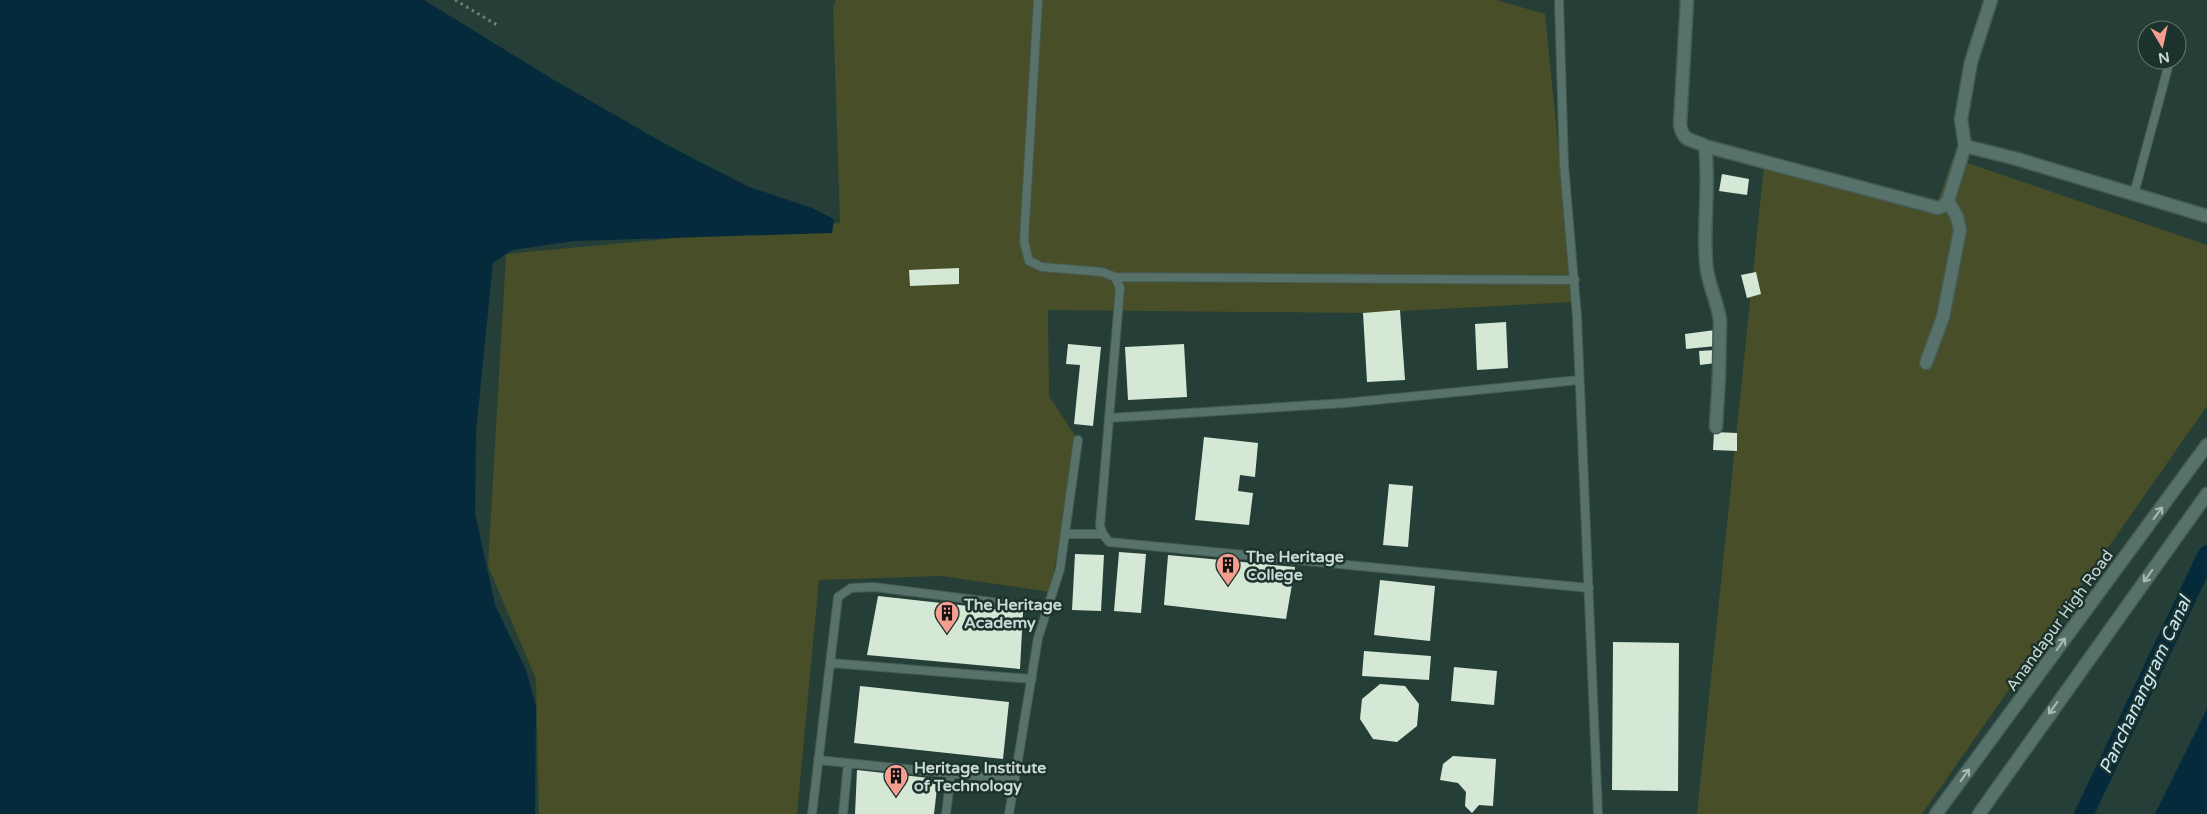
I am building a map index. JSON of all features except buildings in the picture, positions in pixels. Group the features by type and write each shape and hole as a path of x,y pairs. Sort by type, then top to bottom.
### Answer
{"street":[{"path":"1687,0 1680,125 1682,134 1689,141 1932,207 1943,206 1948,201 1965,146 1961,119 1971,62 1991,0"},
{"path":"1706,146 1706,261 1709,284 1720,321 1720,375 1716,427"},
{"path":"1965,146 2017,159 2207,216"},
{"path":"1926,363 1943,317 1960,230 1957,216 1948,201"},
{"name":"Anandapur High Road","path":"1936,814 2207,445"},
{"path":"1979,814 2207,494"}],"lane":[{"path":"1038,0 1024,241 1028,261 1042,267 1102,272 1115,278 1575,280"},
{"path":"1559,0 1564,164 1575,280 1598,814"},
{"path":"2134,194 2167,70"},
{"path":"1115,278 1120,288 1100,526 1109,542 1589,588"},
{"path":"1109,418 1344,403 1579,380"},
{"path":"1009,814 1038,638 1060,569 1078,440"},
{"path":"1066,534 1103,534"},
{"path":"812,814 838,597 851,588 874,587 1047,609"},
{"path":"830,663 1032,679"},
{"path":"818,760 1015,780"},
{"path":"842,814 848,763"},
{"path":"946,814 950,773"}],"path":[{"path":"455,0 499,26"}],"green space":[{"path":"836,0 1496,0 1545,14 1574,302 1363,313 1048,310 1049,396 1078,440 1050,592 942,576 819,580 797,814 539,814 536,679 488,566 506,254 840,223 833,7"},
{"path":"1953,158 2207,245 2207,406 1922,814 1697,814 1764,166 1935,209"}],"water":[{"path":"0,0 424,0 554,80 669,146 749,187 812,208 834,219 832,233 574,241 512,250 493,263 476,432 475,513 495,605 526,670 536,706 535,814 0,814"},
{"path":"2207,709 2207,814 2155,814"}],"waterway":[{"name":"Panchanangram Canal","path":"2084,814 2207,555"}],"place":[{"name":"The Heritage College","path":"1228,586"},
{"name":"The Heritage Academy","path":"947,634"},
{"name":"Heritage Institute of Technology","path":"896,797"}]}
